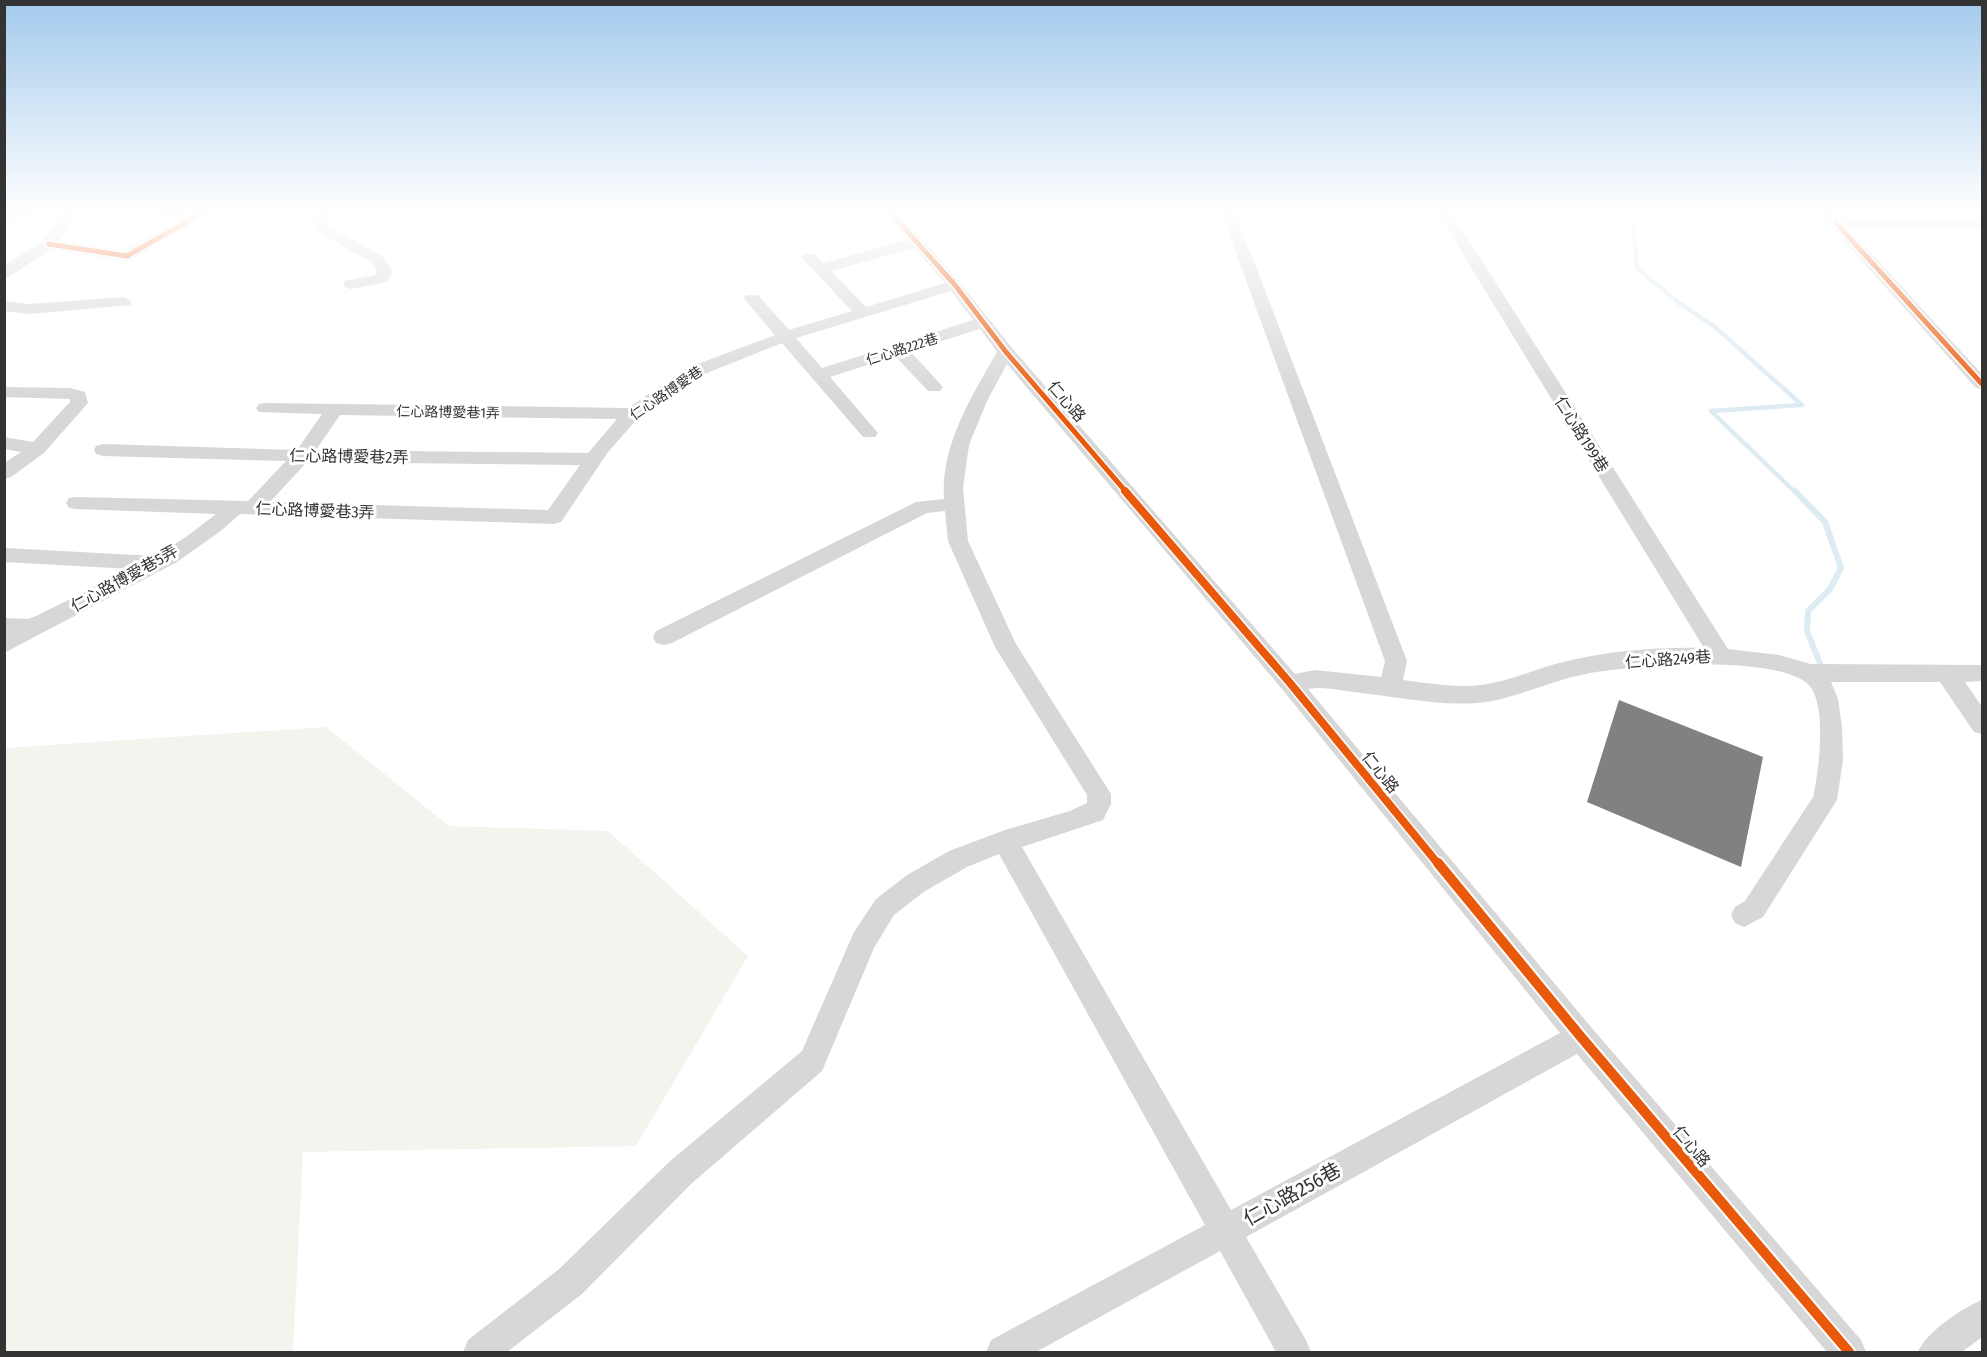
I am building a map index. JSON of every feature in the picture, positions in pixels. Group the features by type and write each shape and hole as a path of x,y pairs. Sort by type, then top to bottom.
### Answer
{"street":[{"path":"351,284 381,279 383,275"},
{"path":"827,275 863,313"},
{"name":"仁心路","path":"946,275 985,322 1006,352 1290,683 1581,1037 1849,1353"},
{"path":"1252,275 1396,661 1390,687"},
{"name":"仁心路199巷","path":"1483,275 1720,655"},
{"path":"1883,275 1983,384"},
{"name":"仁心路博愛巷","path":"554,517 594,459 632,414 693,372 786,336 955,285"},
{"path":"752,298 869,433"},
{"path":"4,306 29,309 124,302"},
{"name":"仁心路222巷","path":"819,375 985,322"},
{"path":"900,350 934,387"},
{"path":"480,1353 570,1282 680,1173 812,1060 864,941 885,907 916,883 958,859 1005,841 1074,821 1094,813 1099,804 1099,794 1006,647 958,541 953,488 960,445 978,401 1006,352"},
{"path":"4,392 70,393 79,396 79,403 37,449 4,473"},
{"name":"仁心路博愛巷1弄","path":"265,408 632,414"},
{"name":"仁心路博愛巷5弄","path":"4,626 29,627 44,622 158,563 244,508 302,456 334,410"},
{"path":"4,443 37,449"},
{"name":"仁心路博愛巷2弄","path":"103,450 302,456 594,459"},
{"name":"仁心路博愛巷3弄","path":"76,503 554,517"},
{"path":"664,637 923,507 956,504"},
{"path":"5,555 158,563"},
{"path":"4,645 44,622"},
{"name":"仁心路249巷","path":"1290,683 1315,679 1474,694 1505,690 1560,672 1676,655 1720,655 1789,665 1808,673 1983,673"},
{"path":"1946,672 1983,725"},
{"path":"1744,915 1754,909 1825,800 1831,780 1827,702 1823,687 1808,673"},
{"path":"1005,841 1294,1353"},
{"name":"仁心路256巷","path":"1003,1353 1581,1037"},
{"path":"1935,1353 1983,1317"}],"shaded area":[{"path":"326,727 449,826 608,831 748,956 636,1146 303,1152 293,1352 5,1352 5,748"}],"building":[{"path":"1619,700 1763,757 1741,867 1587,802"}],"waterway":[{"path":"1646,275 1679,303 1715,327 1802,405 1711,411 1796,493"},
{"path":"1795,491 1825,522 1841,568 1830,589 1808,611 1807,631 1821,666"}],"cycle path":[{"path":"946,275 1006,352 1290,683 1581,1037 1849,1352"},
{"path":"1883,275 1982,384"}]}
